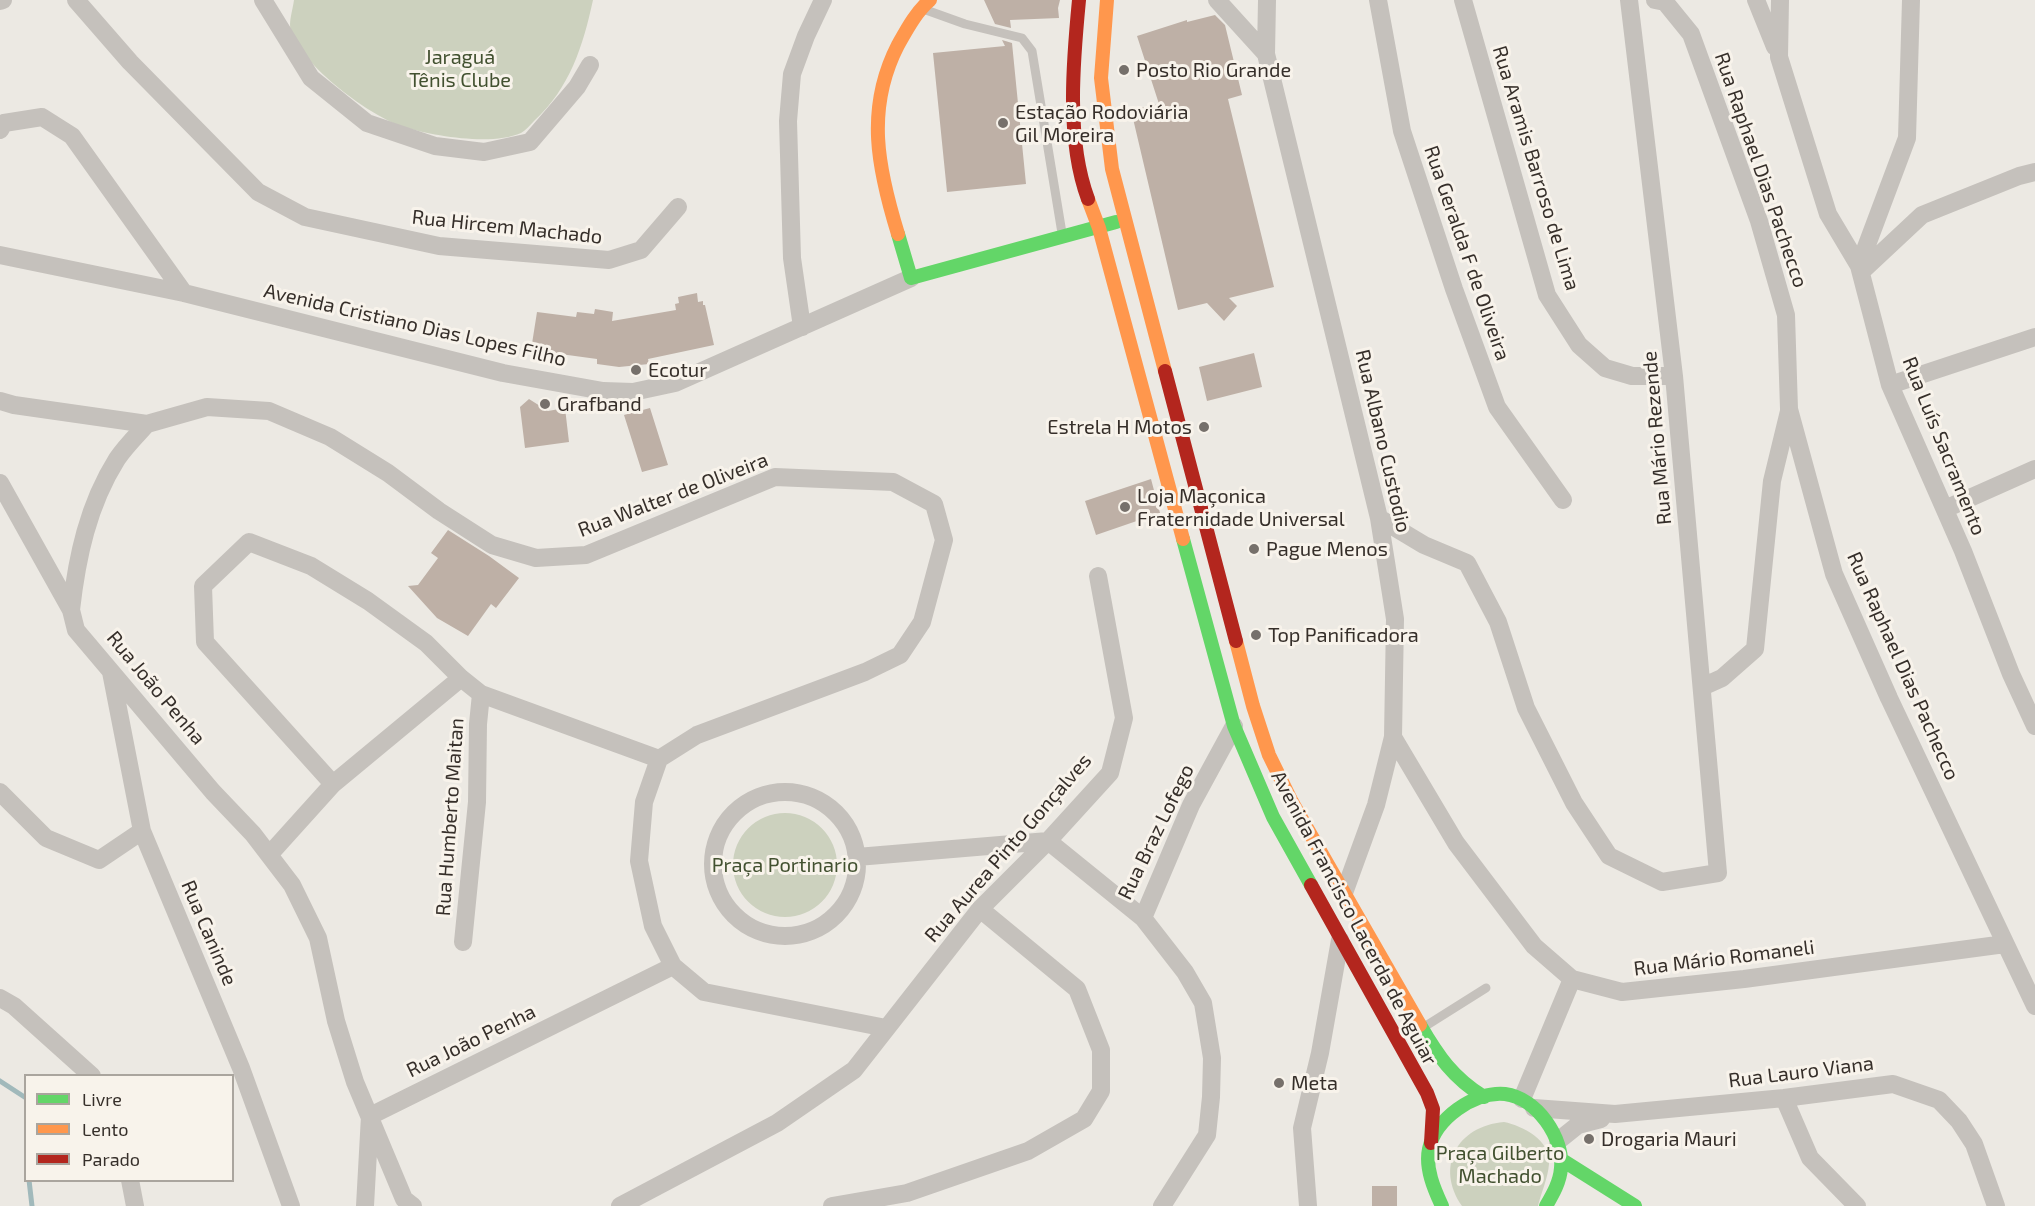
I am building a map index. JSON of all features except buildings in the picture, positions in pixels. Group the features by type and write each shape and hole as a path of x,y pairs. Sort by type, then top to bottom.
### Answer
{"main road":[{"name":"Avenida Francisco Lacerda de Aguiar","path":"1079,0 1074,43 1077,136 1082,181 1099,228 1234,726 1273,817 1427,1093 1433,1109 1431,1143"},
{"name":"Avenida Francisco Lacerda de Aguiar","path":"1107,0 1101,78 1112,170 1253,706 1269,755 1292,802 1438,1056 1452,1074 1468,1088 1484,1097"},
{"path":"925,4 896,47 881,81 876,121 879,165 911,278 1125,219"},
{"path":"1438,1204 1427,1161 1431,1143 1443,1120 1467,1102 1502,1094 1528,1104 1550,1125 1558,1142 1562,1160 1561,1174 1556,1192 1546,1206"},
{"path":"1562,1160 1635,1206"}],"street":[{"name":"Rua Hircem Machado","path":"76,0 130,62 258,192 305,217 439,246 609,260 641,250 678,207"},
{"path":"263,0 311,78 367,123 435,146 484,152 530,142 577,87 590,65"},
{"path":"802,327 792,258 788,121 792,74 823,0"},
{"path":"1217,0 1266,54"},
{"name":"Rua Albano Custodio","path":"1267,0 1266,54 1379,518 1395,619 1393,737 1376,805 1344,893"},
{"name":"Rua Geralda F de Oliveira","path":"1378,0 1402,131 1454,289 1497,407 1563,500"},
{"name":"Rua Aramis Barroso de Lima","path":"1463,0 1547,295 1579,345 1605,368 1632,376 1674,376"},
{"name":"Rua Mário Rezende","path":"1379,518 1424,545 1467,563 1498,622 1526,708 1574,803 1609,856 1662,882 1718,873 1674,376 1629,0"},
{"name":"Rua Raphael Dias Pachecco","path":"1656,0 1665,2 1691,34 1759,221 1786,315 1789,409 1834,574 1889,698 2035,1006"},
{"path":"1756,0 1779,57"},
{"path":"1779,57 1780,0"},
{"path":"1860,269 1907,138 1911,0"},
{"name":"Rua Luís Sacramento","path":"1779,57 1828,214 1860,269 1890,386 1945,509 2011,674 2035,726"},
{"path":"0,130 4,123 42,117 72,135 184,293"},
{"path":"1860,269 1922,215 2019,176 2035,172"},
{"name":"Avenida Cristiano Dias Lopes Filho","path":"0,255 184,293 503,373 603,391 633,392 675,383 911,278"},
{"path":"1890,386 2035,338"},
{"name":"Rua Walter de Oliveira","path":"0,401 147,424 207,407 269,411 330,437 388,473 439,512 492,544 536,558 586,555 775,477 893,482 934,504 944,540 922,622 900,655 865,672 697,735 659,759"},
{"path":"1702,687 1722,678 1755,649 1772,481 1789,409"},
{"path":"71,610 76,565 96,499 118,458 147,424"},
{"path":"1945,509 2035,469"},
{"name":"Rua João Penha","path":"0,483 71,610 76,630 213,792 253,834 292,885 318,938 336,1021 355,1082 370,1116 673,966"},
{"path":"333,783 206,642 203,586 249,542 311,566 368,601 426,643 461,678 481,694 659,759 644,802 639,861 653,926 673,966 704,992 886,1028"},
{"name":"Rua Aurea Pinto Gonçalves","path":"620,1206 777,1123 854,1070 980,909 1048,841 1110,773 1124,718 1098,576"},
{"name":"Rua Caninde","path":"111,670 142,831 241,1068 291,1206"},
{"path":"269,855 333,783 461,678"},
{"name":"Rua Humberto Maitan","path":"463,942 477,802 478,724 481,694"},
{"name":"Rua Braz Lofego","path":"1048,841 1143,918 1191,805 1234,726"},
{"name":"Rua Mário Romaneli","path":"1393,737 1456,843 1534,946 1572,979 1622,992 1744,979 2005,944"},
{"path":"0,792 46,838 99,860 142,831"},
{"path":"772,793 796,793 819,800 837,814 851,834 857,857 855,880 846,903 830,920 809,932 786,936 762,933 741,922 725,905 715,883 713,859 719,836 731,816 750,801 772,793"},
{"path":"857,857 1048,841"},
{"path":"832,1206 908,1193 1028,1151 1084,1119 1101,1091 1101,1050 1077,989 980,909"},
{"path":"1143,918 1185,972 1203,1004 1212,1058 1207,1135 1162,1206"},
{"path":"1308,1206 1302,1128 1320,1053 1340,940"},
{"path":"1528,1104 1572,979"},
{"path":"0,998 14,1006 90,1074"},
{"name":"Rua Lauro Viana","path":"1558,1142 1578,1125 1615,1114 1784,1098 1893,1084 1939,1100 1959,1121 1974,1144 1996,1206"},
{"path":"1784,1098 1810,1158 1857,1206"},
{"name":"Rua Lauro Viana","path":"1528,1104 1615,1114"},
{"path":"365,1206 370,1116"},
{"path":"370,1116 404,1199 412,1206"},
{"path":"130,1182 135,1206"}],"lane":[{"path":"925,4 965,24 1022,38 1032,51 1062,236"},
{"path":"1422,1028 1486,988"}],"green space":[{"name":"Jaraguá Tênis Clube","path":"294,0 593,0 579,50 557,95 521,133 495,139 479,139 430,134 404,127 374,113 356,101 322,74 297,44 290,28"},
{"name":"Praça Portinario","path":"785,813 805,817 822,828 833,845 837,865 833,885 822,902 805,913 785,917 765,913 748,902 737,885 733,865 737,845 748,828 765,817"},
{"name":"Praça Gilberto Machado","path":"1504,1122 1527,1131 1541,1141 1548,1155 1546,1180 1538,1206 1462,1206 1454,1191 1451,1177 1451,1163 1455,1151 1474,1131"}],"waterway":[{"path":"0,1081 24,1097"},
{"path":"29,1182 32,1206"}],"traffic: fast":[{"path":"898,234 911,278 1116,222"},
{"path":"1183,539 1234,726 1273,817 1311,885"},
{"path":"1420,1025 1447,1066 1463,1082 1484,1097"},
{"path":"1442,1206 1433,1186 1428,1164 1429,1149 1433,1138 1439,1127 1458,1109 1469,1102 1493,1094 1517,1097 1528,1103 1538,1111 1553,1132 1561,1156 1561,1168 1556,1188 1546,1206"},
{"path":"1562,1160 1635,1206"}],"traffic: slow":[{"path":"898,234 885,186 878,139 881,92 898,45 916,15 930,0"},
{"path":"1107,0 1101,78 1112,169 1165,371"},
{"path":"1088,199 1099,228 1183,539"},
{"path":"1236,641 1269,755 1292,802 1420,1025"}],"traffic: jam":[{"path":"1079,0 1073,75 1074,126 1076,152 1088,199"},
{"path":"1165,371 1236,641"},
{"path":"1311,885 1427,1093 1433,1109 1431,1143"}],"place":[{"name":"Posto Rio Grande","path":"1124,70"},
{"name":"Estação Rodoviária Gil Moreira","path":"1003,123"},
{"name":"Ecotur","path":"636,370"},
{"name":"Grafband","path":"545,404"},
{"name":"Estrela H Motos","path":"1204,427"},
{"name":"Loja Maçonica Fraternidade Universal","path":"1125,507"},
{"name":"Pague Menos","path":"1254,549"},
{"name":"Top Panificadora","path":"1256,635"},
{"name":"Meta","path":"1279,1083"},
{"name":"Drogaria Mauri","path":"1589,1139"}]}
